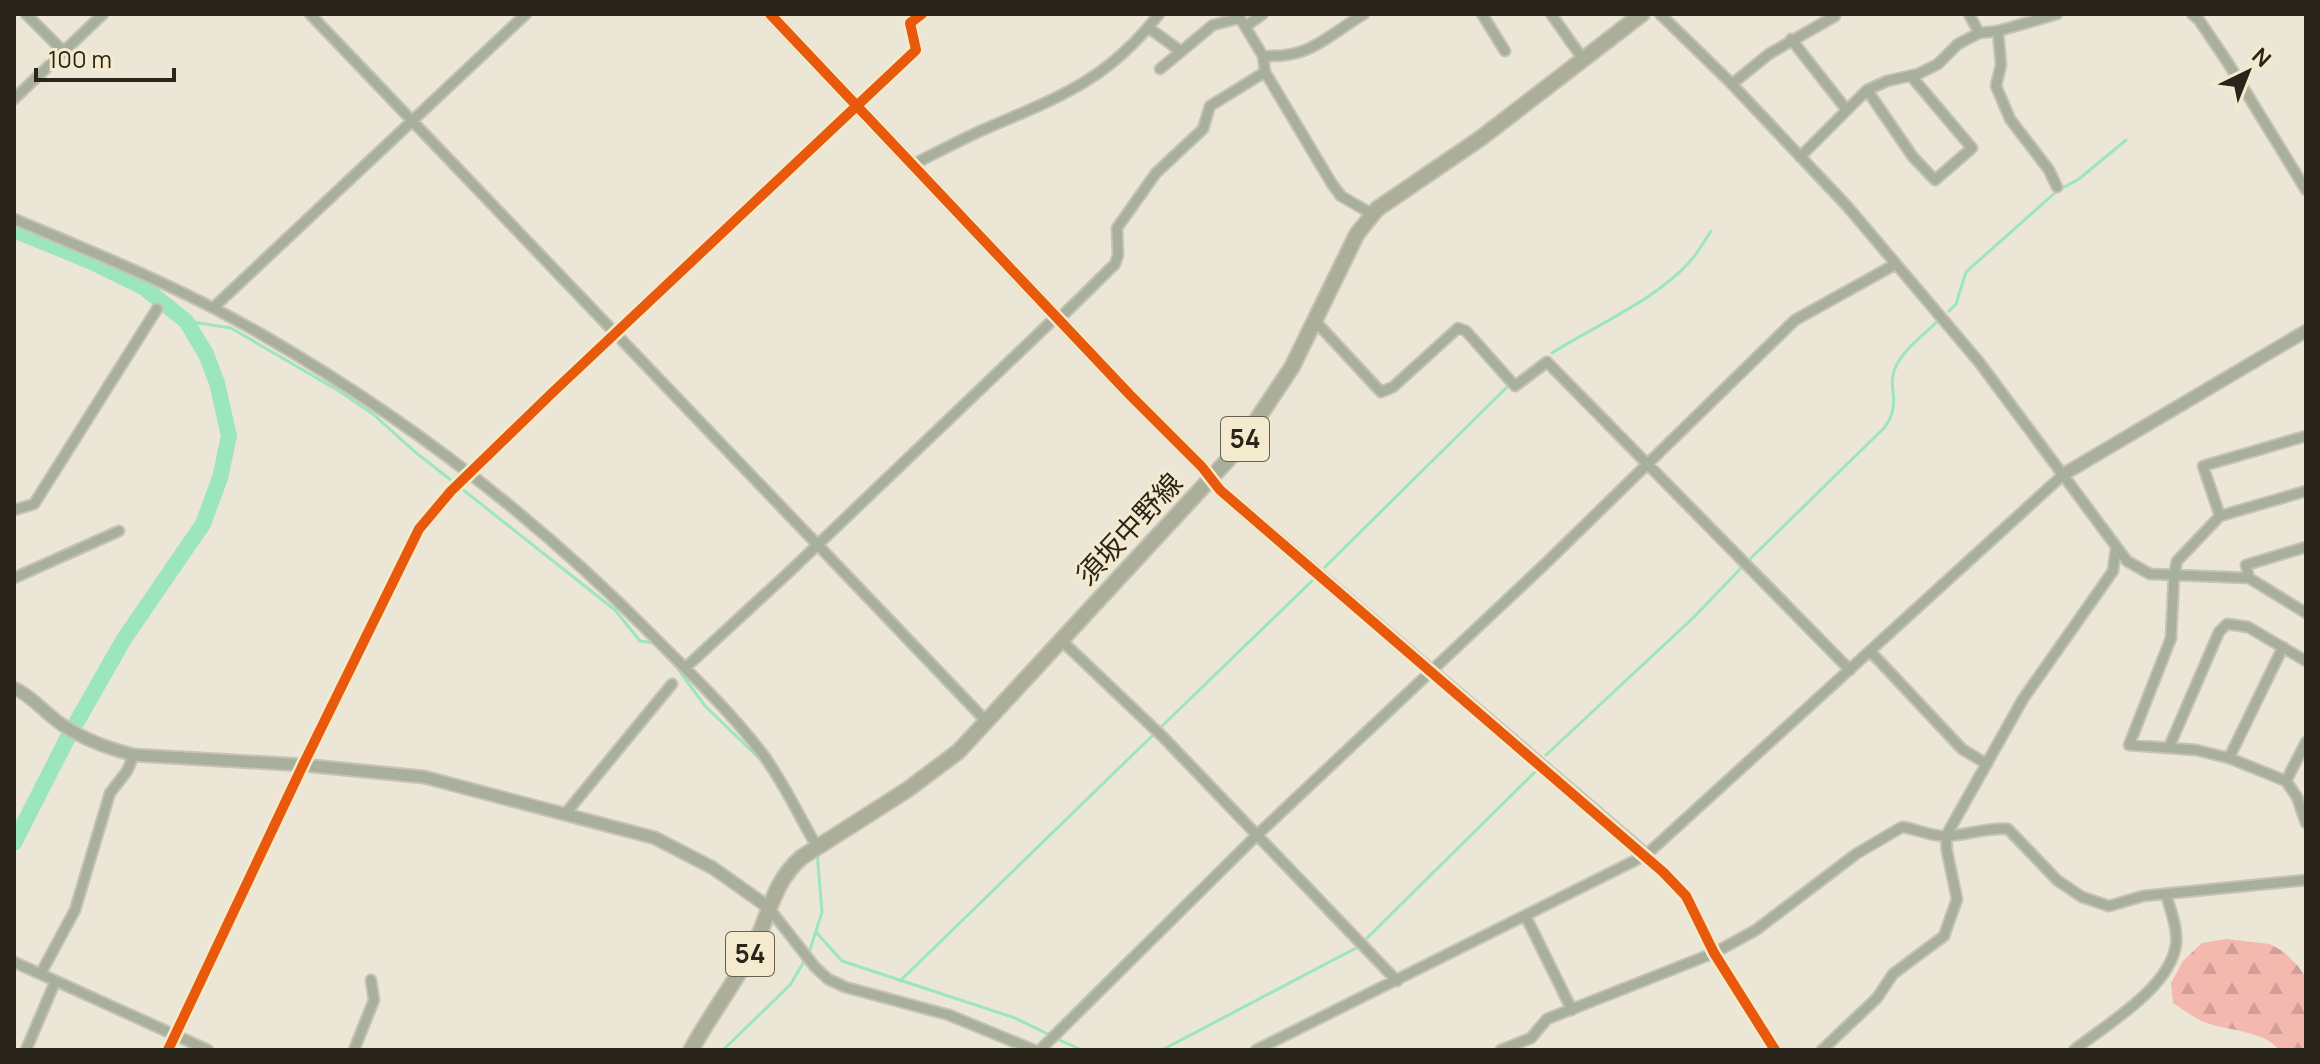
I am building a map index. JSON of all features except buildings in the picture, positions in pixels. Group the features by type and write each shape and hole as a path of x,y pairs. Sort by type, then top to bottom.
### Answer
{"main road":[{"name":"須坂中野線","path":"691,1050 751,953 780,880 802,857 921,780 959,751 1211,479 1257,422 1285,378 1316,322 1353,242 1372,214 1391,197 1481,138 1642,14"}],"street":[{"path":"26,14 63,51"},
{"path":"14,99 103,14"},
{"path":"310,14 987,722"},
{"path":"213,308 526,14"},
{"path":"770,14 1220,490 1646,855 1686,896 1714,953 1775,1050"},
{"path":"168,1050 419,529 451,491 916,50 910,23 922,14"},
{"path":"912,165 982,130 1063,97 1107,67 1135,43 1159,14"},
{"path":"1246,26 1263,14"},
{"path":"1263,56 1286,57 1310,49 1364,14"},
{"path":"1482,14 1505,51"},
{"path":"1551,14 1583,59"},
{"path":"1660,14 1732,84 1847,206 1979,362 2127,561 2150,574 2249,578 2306,613"},
{"path":"1969,14 1979,33"},
{"path":"1800,157 1867,90 1938,64 1958,44 1979,33 1998,31 2057,14"},
{"path":"2192,14 2228,63 2306,190"},
{"path":"1732,84 1791,39 1835,16"},
{"path":"1160,69 1179,50 1213,25 1240,18 1263,56 1265,72 1332,184 1341,196 1372,214"},
{"path":"1149,28 1179,50"},
{"path":"1998,31 2001,65 1996,86 2010,119 2049,170 2057,187"},
{"path":"1791,39 1846,109"},
{"path":"685,668 1115,264 1118,255 1117,228 1156,173 1203,129 1210,106 1265,72"},
{"path":"1867,90 1913,157 1935,180 1972,148 1911,76"},
{"path":"14,219 213,308 262,335 347,388 470,474 610,593 685,668 763,754 817,847"},
{"path":"1040,1050 1258,834 1795,320 1896,264"},
{"path":"14,510 34,504 157,309"},
{"path":"1316,322 1381,392 1393,387 1458,328 1466,331 1515,386 1547,362 1850,670"},
{"path":"1256,1050 1646,855 2064,474 2306,331"},
{"path":"2220,516 2203,466 2306,436"},
{"path":"2306,491 2220,516 2177,561 2171,638 2129,745 2196,750 2229,758 2286,781 2297,797 2306,823"},
{"path":"14,578 119,531"},
{"path":"2249,578 2246,565 2306,547"},
{"path":"1822,1050 1877,998 1893,974 1944,936 1957,899 1946,836 2023,699 2113,571 2116,548"},
{"path":"2169,747 2219,632 2227,624 2248,627 2306,661"},
{"path":"1062,641 1164,738 1397,981"},
{"path":"2229,758 2283,647"},
{"path":"1870,651 1962,749 1987,764"},
{"path":"566,813 672,684"},
{"path":"14,688 28,695 65,727 134,755 303,765 424,777 655,838 713,868 768,907 828,979 845,987 949,1015 1034,1050"},
{"path":"2286,781 2306,742"},
{"path":"41,973 75,910 110,793 127,771 134,755"},
{"path":"1501,1050 1531,1038 1547,1019 1714,953 1756,930 1856,854 1902,827 1926,835 1946,836 1994,828 2008,829 2057,880 2082,897 2109,906 2143,896 2306,880"},
{"path":"2074,1050 2156,984 2176,947 2166,894"},
{"path":"1526,917 1572,1010"},
{"path":"14,962 208,1050"},
{"path":"354,1050 374,1000 371,980"},
{"path":"26,1050 55,982"},
{"path":"1531,1038 1537,1050"}],"green space":[{"path":"2227,939 2270,944 2298,966 2306,978 2306,1050 2278,1050 2266,1039 2203,1021 2173,1003 2171,983 2183,961 2202,943"}],"waterway":[{"path":"1949,311 1956,304 1966,272 2057,191 2079,179 2126,140"},
{"path":"14,230 143,287 186,321 206,354 217,383 229,436 220,478 203,524 124,639 67,739 14,843"},
{"path":"1552,353 1663,286 1693,258 1711,231"},
{"path":"1751,558 1884,428 1893,410 1892,381 1896,366 1910,347 1940,319"},
{"path":"186,321 231,328 373,414 414,451 615,610 640,641 654,643 705,706 760,759 781,790"},
{"path":"1515,380 1544,358"},
{"path":"1325,567 1509,385"},
{"path":"1546,755 1694,617 1744,565"},
{"path":"1160,728 1315,578"},
{"path":"900,981 1154,734"},
{"path":"1365,940 1537,770"},
{"path":"809,953 822,912 817,852"},
{"path":"816,932 842,961 1015,1018 1050,1035"},
{"path":"1162,1050 1356,948"},
{"path":"723,1050 790,985 805,960"},
{"path":"1057,1039 1082,1050"}],"cycle path":[{"path":"770,14 1130,395 1202,467 1220,490 1663,872 1686,896 1714,953 1775,1050"},
{"path":"168,1050 419,529 451,491 552,393 916,50 910,23 922,14"}]}
